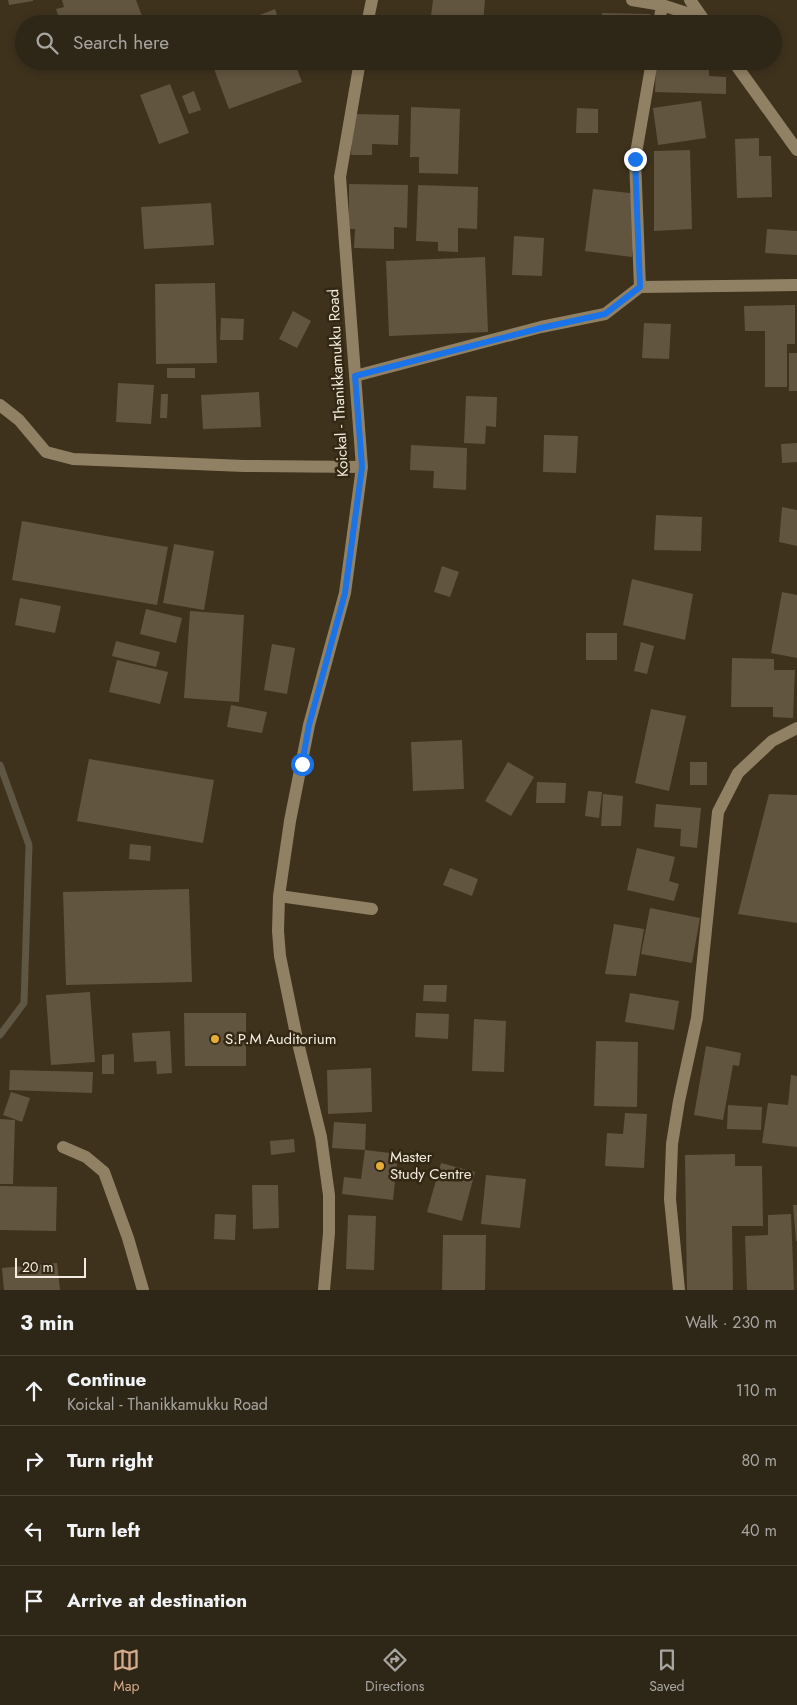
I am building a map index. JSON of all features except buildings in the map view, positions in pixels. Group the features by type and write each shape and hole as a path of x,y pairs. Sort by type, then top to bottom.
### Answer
{"street":[{"path":"369,15 372,0"},
{"path":"632,0 662,5 688,15"},
{"path":"690,0 700,15"},
{"path":"660,15 662,5"},
{"name":"Koickal - Thanikkamukku Road","path":"324,1290 329,1233 329,1195 321,1136 297,1038 280,956 278,931 279,896 290,821 309,725 345,593 362,467 340,177 358,70"},
{"path":"640,287 635,159 650,70"},
{"path":"739,70 797,150"},
{"path":"355,376 541,328 605,314 640,287 797,285"},
{"path":"0,405 18,420 46,452 73,459 244,466 362,467"},
{"path":"679,1290 670,1199 672,1144 679,1102 698,1018 718,812 738,773 772,741 797,728"},
{"path":"279,896 372,909"},
{"path":"63,1147 86,1157 104,1172 128,1238 143,1290"}],"waterway":[{"path":"0,765 29,845 24,1003 0,1035"}],"place":[{"name":"S.P.M Auditorium","path":"215,1039"},
{"name":"Master Study Centre","path":"380,1166"}],"route":[{"path":"302,764 309,725 345,593 362,467 355,376 541,328 605,314 640,287 635,159"}]}
